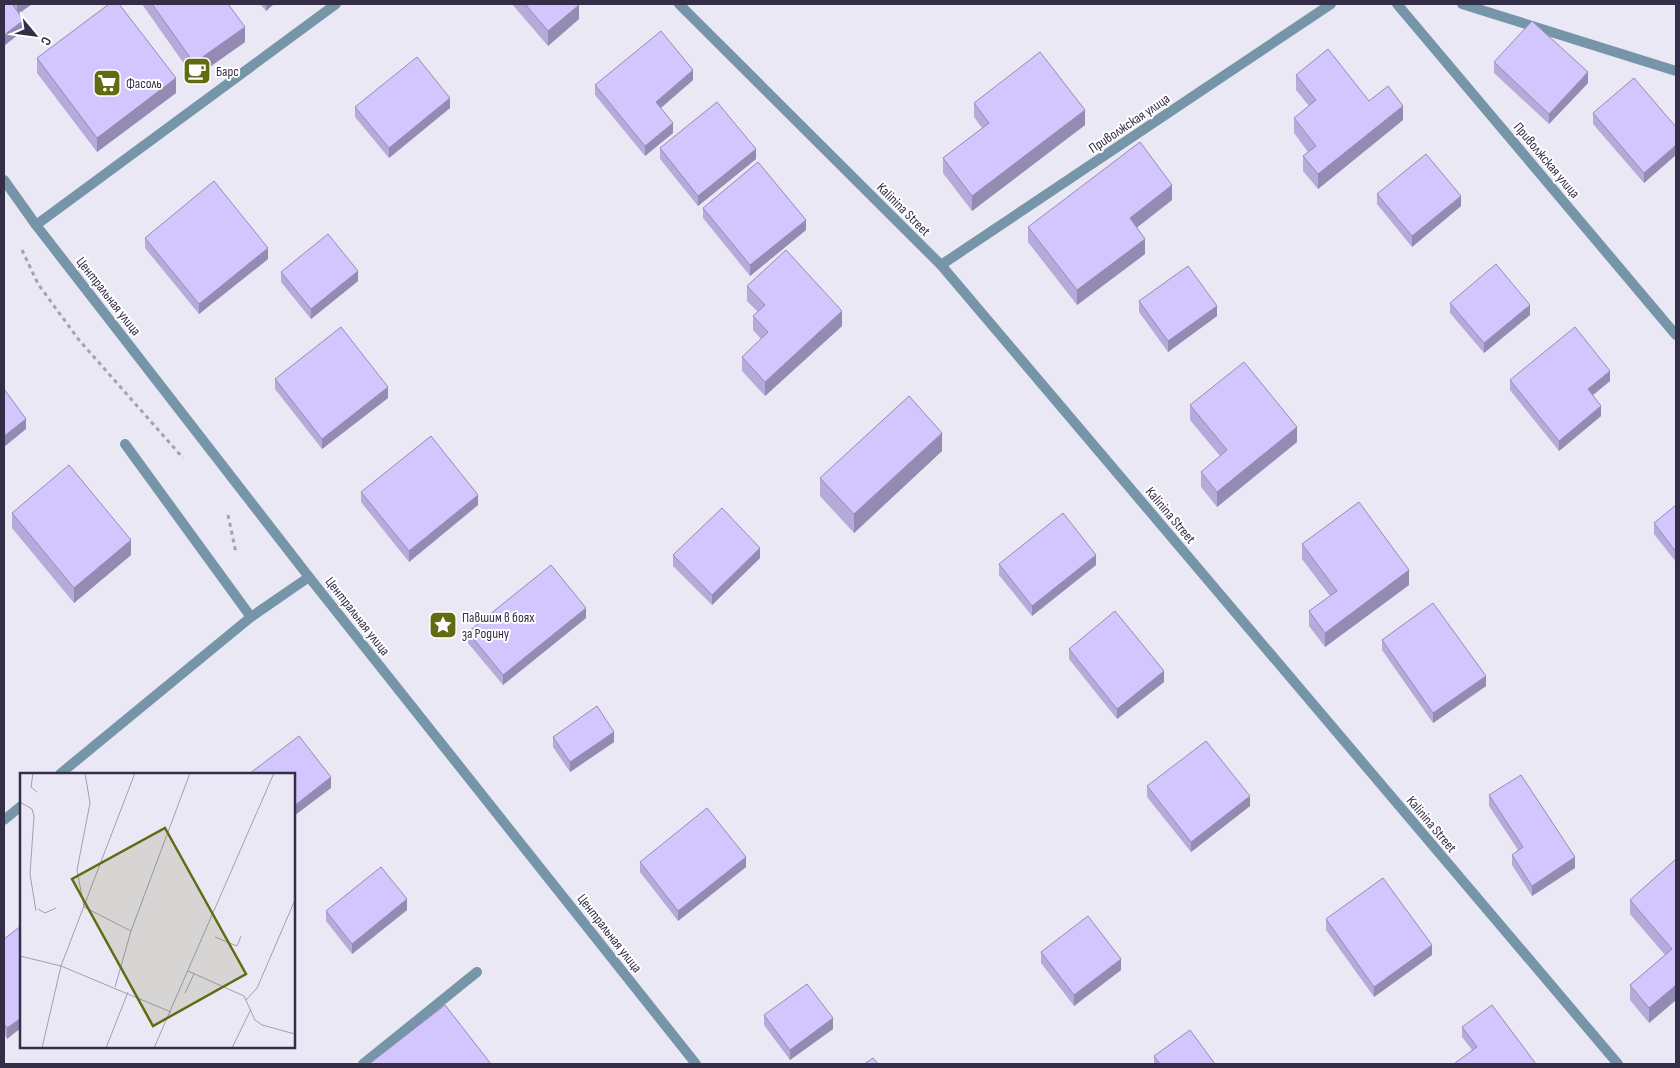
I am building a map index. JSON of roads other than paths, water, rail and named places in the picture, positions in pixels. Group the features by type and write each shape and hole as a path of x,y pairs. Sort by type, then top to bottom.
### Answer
{"street":[{"path":"36,225 336,4"},
{"name":"Kalinina Street","path":"679,4 941,266 1618,1064"},
{"name":"Приволжская улица","path":"941,266 1332,4"},
{"name":"Приволжская улица","path":"1397,4 1676,335"},
{"path":"1462,4 1676,71"},
{"name":"Центральная улица","path":"4,180 36,225 309,576 696,1064"},
{"path":"125,444 251,617"},
{"path":"61,773 251,617 309,576"},
{"path":"4,820 20,807"},
{"path":"363,1064 477,972"}],"place":[{"name":"Барс","path":"197,71"},
{"name":"Фасоль","path":"107,83"},
{"name":"Павшим в боях за Родину","path":"443,625"}]}
